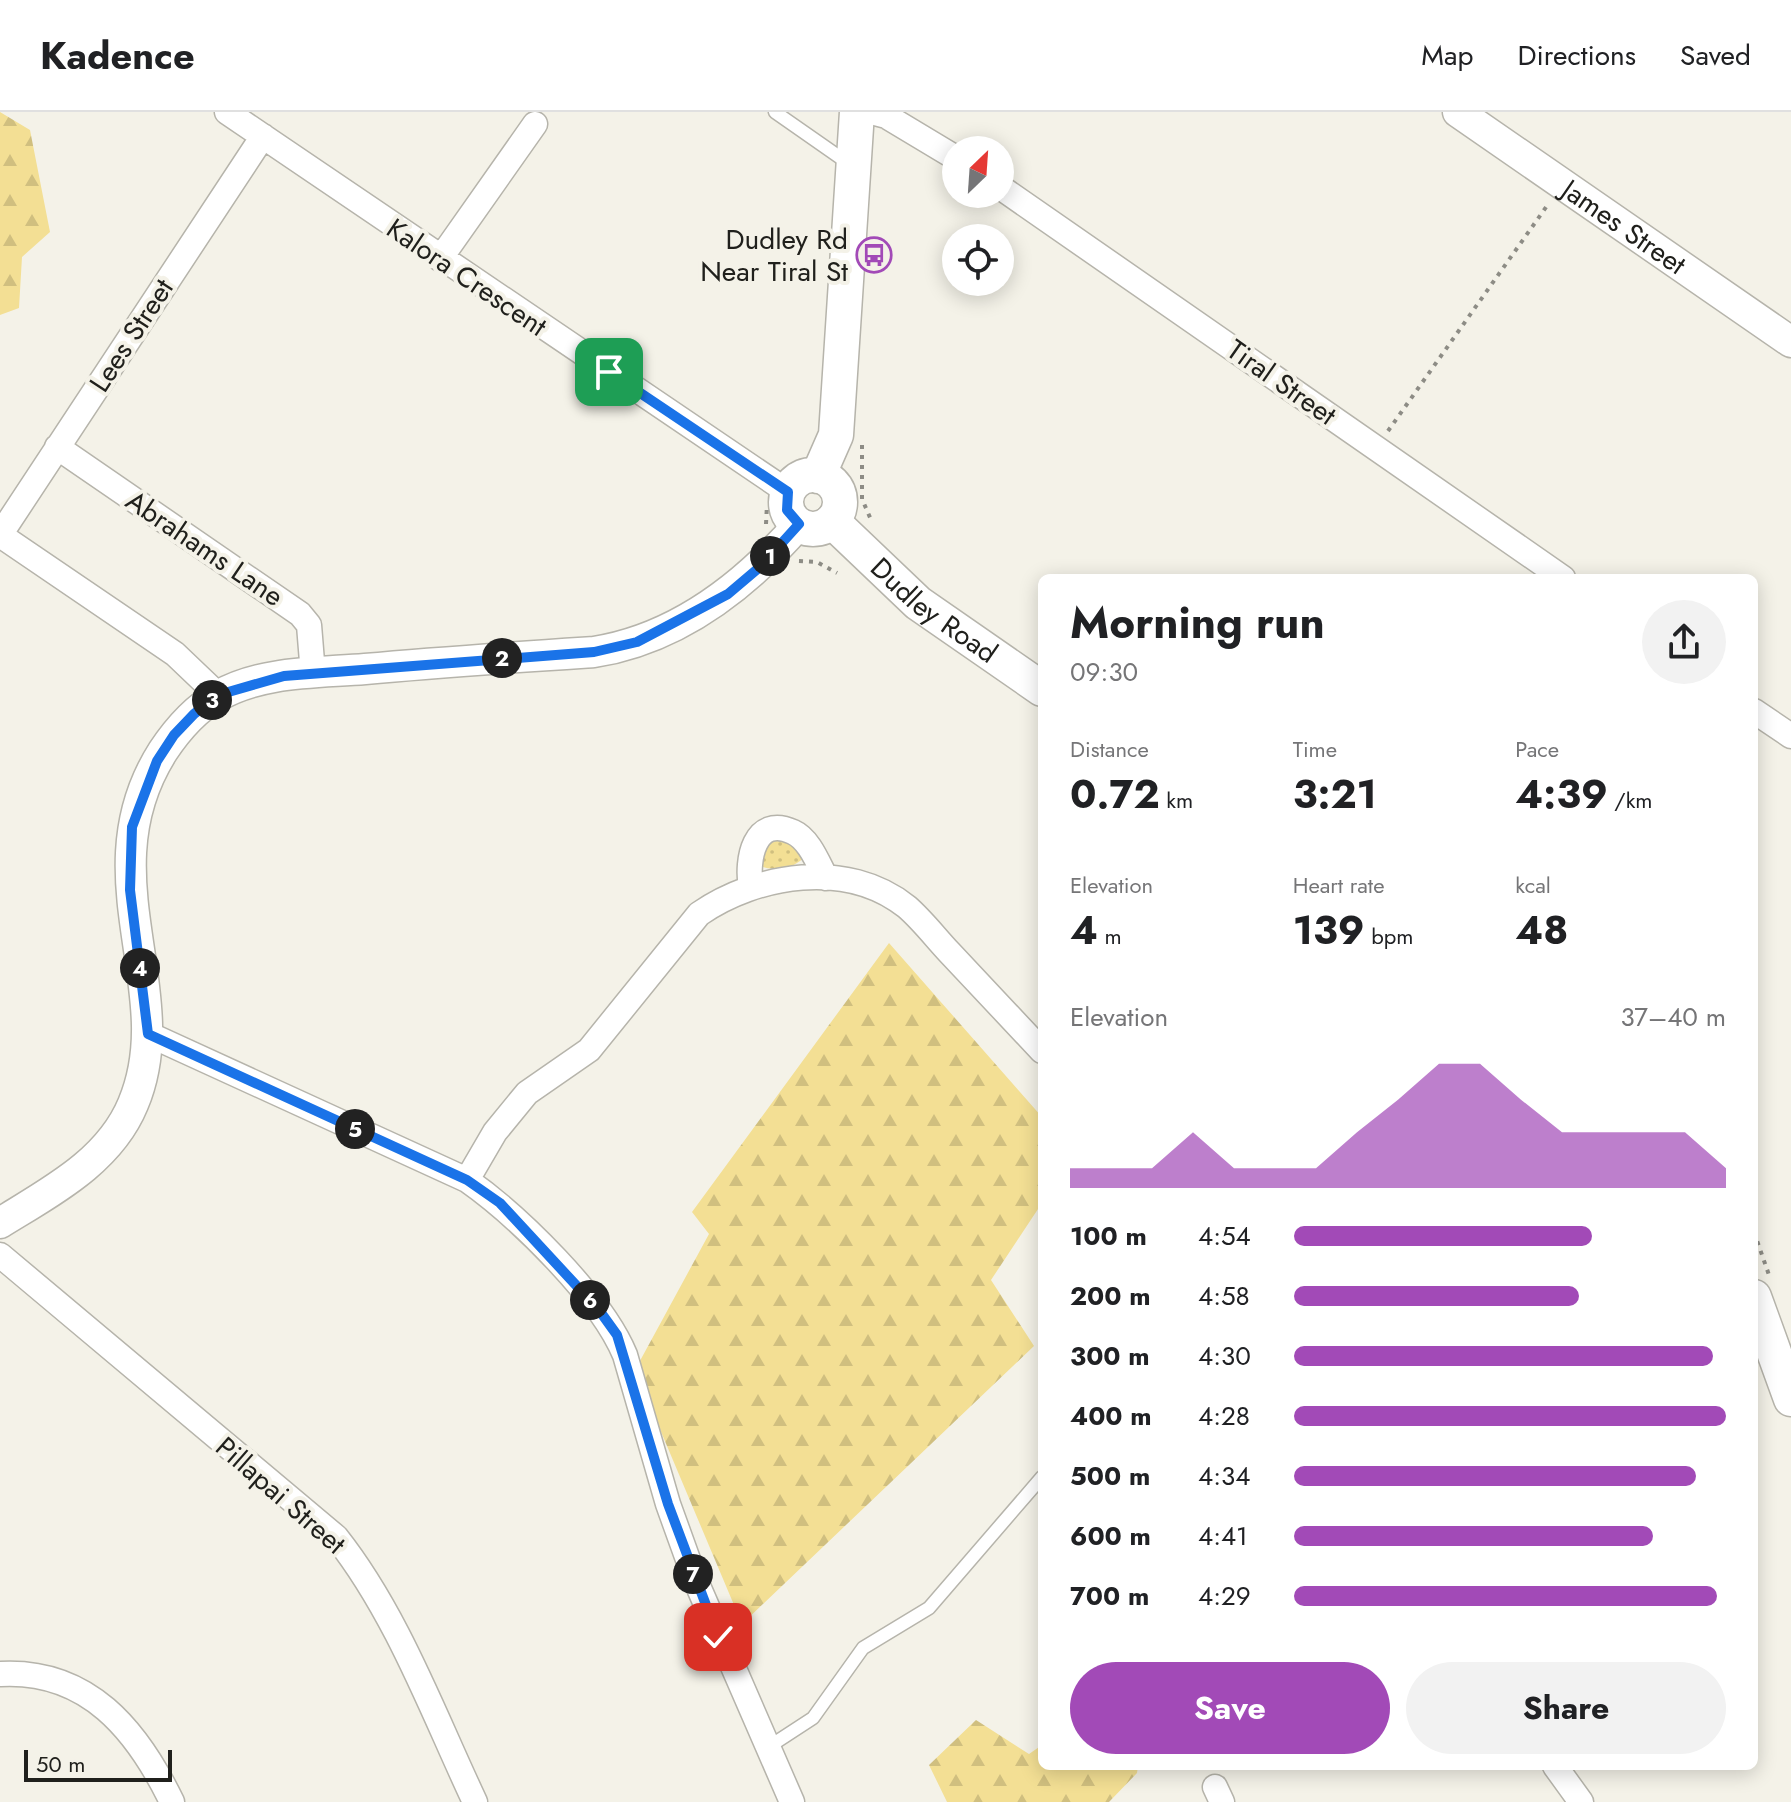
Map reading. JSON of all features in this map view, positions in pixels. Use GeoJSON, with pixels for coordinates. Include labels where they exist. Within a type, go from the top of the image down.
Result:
{"type":"FeatureCollection","features":[{"type":"Feature","properties":{"kind":"main road"},"geometry":{"type":"LineString","coordinates":[[818,476],[836,435],[857,112]]}},
{"type":"Feature","properties":{"kind":"main road"},"geometry":{"type":"LineString","coordinates":[[818,476],[835,486],[840,498],[832,521],[818,529],[799,524],[778,498],[802,478],[818,476]]}},
{"type":"Feature","properties":{"kind":"main road","name":"Dudley Road"},"geometry":{"type":"LineString","coordinates":[[832,521],[918,603],[1038,686]]}},
{"type":"Feature","properties":{"kind":"main road"},"geometry":{"type":"LineString","coordinates":[[1758,1308],[1791,1399]]}},
{"type":"Feature","properties":{"kind":"street","name":"Kalora Crescent"},"geometry":{"type":"LineString","coordinates":[[227,112],[778,498]]}},
{"type":"Feature","properties":{"kind":"street"},"geometry":{"type":"LineString","coordinates":[[871,112],[886,116],[942,150]]}},
{"type":"Feature","properties":{"kind":"street","name":"James Street"},"geometry":{"type":"LineString","coordinates":[[1464,114],[1791,342]]}},
{"type":"Feature","properties":{"kind":"street"},"geometry":{"type":"LineString","coordinates":[[440,259],[535,124]]}},
{"type":"Feature","properties":{"kind":"street","name":"Lees Street"},"geometry":{"type":"LineString","coordinates":[[0,535],[263,136]]}},
{"type":"Feature","properties":{"kind":"street","name":"Tiral Street"},"geometry":{"type":"LineString","coordinates":[[1014,197],[1557,574]]}},
{"type":"Feature","properties":{"kind":"street","name":"Abrahams Lane"},"geometry":{"type":"LineString","coordinates":[[57,447],[300,614],[309,625],[313,674]]}},
{"type":"Feature","properties":{"kind":"street"},"geometry":{"type":"LineString","coordinates":[[0,1223],[74,1176],[106,1144],[133,1106],[148,1034],[130,890],[132,827],[144,789],[174,735],[218,695],[284,676],[594,652],[637,642],[728,594],[761,566],[799,524]]}},
{"type":"Feature","properties":{"kind":"street"},"geometry":{"type":"LineString","coordinates":[[0,535],[175,654],[218,695]]}},
{"type":"Feature","properties":{"kind":"street"},"geometry":{"type":"LineString","coordinates":[[1758,714],[1791,736]]}},
{"type":"Feature","properties":{"kind":"street"},"geometry":{"type":"LineString","coordinates":[[751,887],[748,856],[757,839],[773,830],[794,832],[801,838],[826,878]]}},
{"type":"Feature","properties":{"kind":"street"},"geometry":{"type":"LineString","coordinates":[[467,1180],[495,1132],[527,1093],[589,1050],[691,922],[720,899],[751,887],[786,879],[826,878],[878,889],[907,907],[1038,1047]]}},
{"type":"Feature","properties":{"kind":"street"},"geometry":{"type":"LineString","coordinates":[[148,1034],[467,1180],[500,1203],[599,1310],[617,1335],[695,1579],[792,1802]]}},
{"type":"Feature","properties":{"kind":"street","name":"Pillapai Street"},"geometry":{"type":"LineString","coordinates":[[0,1255],[336,1537],[361,1568],[381,1605],[475,1802]]}},
{"type":"Feature","properties":{"kind":"street"},"geometry":{"type":"LineString","coordinates":[[0,1674],[20,1673],[47,1678],[77,1690],[108,1710],[150,1757],[172,1802]]}},
{"type":"Feature","properties":{"kind":"street"},"geometry":{"type":"LineString","coordinates":[[1558,1770],[1581,1802]]}},
{"type":"Feature","properties":{"kind":"lane"},"geometry":{"type":"LineString","coordinates":[[775,112],[853,166]]}},
{"type":"Feature","properties":{"kind":"lane"},"geometry":{"type":"LineString","coordinates":[[767,1748],[813,1718],[863,1648],[929,1608],[1038,1482]]}},
{"type":"Feature","properties":{"kind":"path"},"geometry":{"type":"LineString","coordinates":[[1376,448],[1561,184]]}},
{"type":"Feature","properties":{"kind":"path"},"geometry":{"type":"LineString","coordinates":[[862,441],[862,499],[877,533]]}},
{"type":"Feature","properties":{"kind":"path"},"geometry":{"type":"LineString","coordinates":[[763,529],[778,498]]}},
{"type":"Feature","properties":{"kind":"path"},"geometry":{"type":"LineString","coordinates":[[797,562],[808,560],[837,573]]}},
{"type":"Feature","properties":{"kind":"green space"},"geometry":{"type":"Polygon","coordinates":[[[0,112],[30,130],[50,232],[22,257],[19,308],[0,315],[0,112]]]}},
{"type":"Feature","properties":{"kind":"green space"},"geometry":{"type":"Polygon","coordinates":[[[775,838],[796,845],[803,858],[783,868],[760,866],[761,847],[775,838]]]}},
{"type":"Feature","properties":{"kind":"green space"},"geometry":{"type":"Polygon","coordinates":[[[889,943],[1038,1112],[1038,1209],[991,1280],[1034,1346],[742,1624],[635,1370],[709,1234],[692,1212],[889,943]]]}},
{"type":"Feature","properties":{"kind":"green space"},"geometry":{"type":"Polygon","coordinates":[[[976,1720],[1029,1754],[1038,1748],[1038,1770],[1137,1770],[1109,1802],[947,1802],[929,1765],[976,1720]]]}},
{"type":"Feature","properties":{"kind":"place","name":"Dudley Rd Near Tiral St"},"geometry":{"type":"Point","coordinates":[874,255]}},
{"type":"Feature","properties":{"kind":"route"},"geometry":{"type":"LineString","coordinates":[[609,372],[788,492],[787,510],[799,524],[780,546],[728,594],[691,616],[637,642],[616,648],[284,676],[218,695],[174,735],[144,789],[132,827],[130,890],[148,1034],[467,1180],[500,1203],[609,1322],[625,1355],[668,1504],[718,1637]]}}]}
